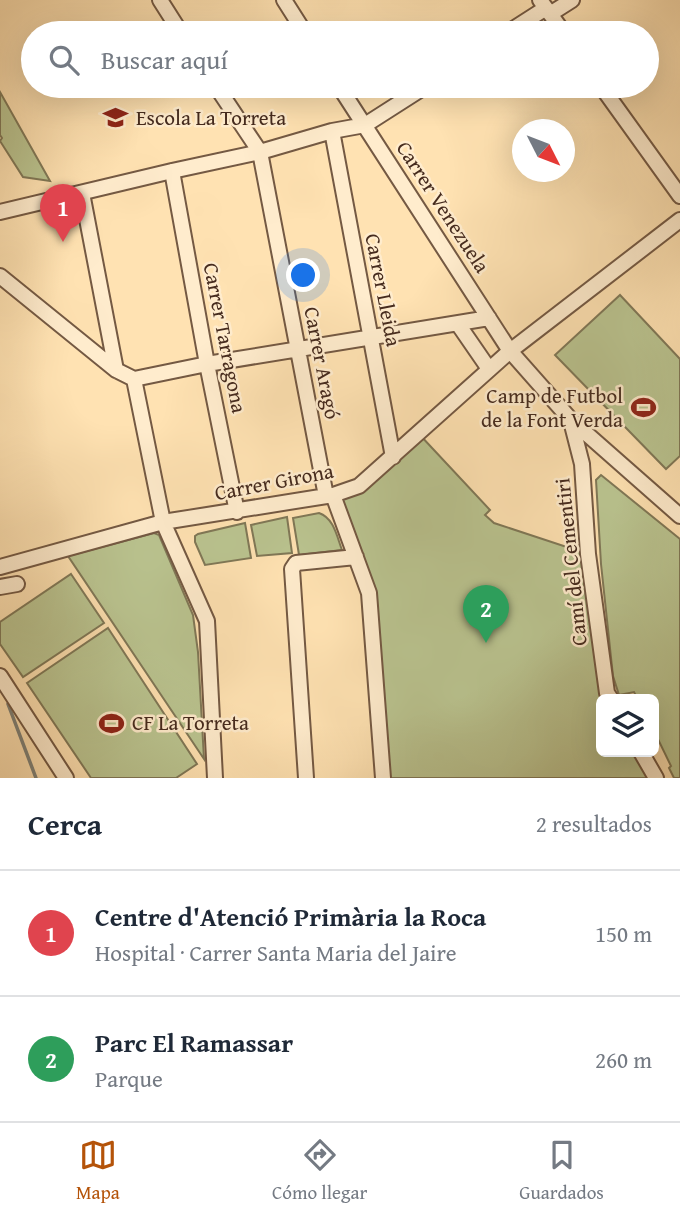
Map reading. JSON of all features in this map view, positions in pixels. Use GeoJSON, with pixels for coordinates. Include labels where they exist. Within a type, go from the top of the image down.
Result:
{"type":"FeatureCollection","features":[{"type":"Feature","properties":{"kind":"street"},"geometry":{"type":"LineString","coordinates":[[160,0],[173,21]]}},
{"type":"Feature","properties":{"kind":"street"},"geometry":{"type":"LineString","coordinates":[[284,0],[297,21]]}},
{"type":"Feature","properties":{"kind":"street"},"geometry":{"type":"LineString","coordinates":[[525,21],[545,7],[572,0]]}},
{"type":"Feature","properties":{"kind":"street","name":"Carrer Aragó"},"geometry":{"type":"LineString","coordinates":[[224,98],[260,152],[298,349],[330,495],[369,593],[383,778]]}},
{"type":"Feature","properties":{"kind":"street","name":"Carrer Venezuela"},"geometry":{"type":"LineString","coordinates":[[347,98],[510,351],[571,420],[674,503],[680,516]]}},
{"type":"Feature","properties":{"kind":"street"},"geometry":{"type":"LineString","coordinates":[[0,212],[365,125],[407,98]]}},
{"type":"Feature","properties":{"kind":"street"},"geometry":{"type":"LineString","coordinates":[[610,98],[680,196]]}},
{"type":"Feature","properties":{"kind":"street","name":"Carrer Lleida"},"geometry":{"type":"LineString","coordinates":[[332,131],[393,457]]}},
{"type":"Feature","properties":{"kind":"street","name":"Carrer Tarragona"},"geometry":{"type":"LineString","coordinates":[[172,171],[237,512]]}},
{"type":"Feature","properties":{"kind":"street"},"geometry":{"type":"LineString","coordinates":[[82,193],[116,370]]}},
{"type":"Feature","properties":{"kind":"street","name":"Carrer Girona"},"geometry":{"type":"LineString","coordinates":[[0,567],[163,522],[330,495],[359,486],[510,351],[680,220]]}},
{"type":"Feature","properties":{"kind":"street"},"geometry":{"type":"LineString","coordinates":[[0,276],[116,370],[134,379],[207,364],[489,318]]}},
{"type":"Feature","properties":{"kind":"street"},"geometry":{"type":"LineString","coordinates":[[89,349],[106,324]]}},
{"type":"Feature","properties":{"kind":"street"},"geometry":{"type":"LineString","coordinates":[[458,324],[489,369]]}},
{"type":"Feature","properties":{"kind":"street"},"geometry":{"type":"LineString","coordinates":[[134,379],[163,522],[207,621],[215,778]]}},
{"type":"Feature","properties":{"kind":"street","name":"Camí del Cementiri"},"geometry":{"type":"LineString","coordinates":[[571,420],[582,464],[588,554],[608,694]]}},
{"type":"Feature","properties":{"kind":"street"},"geometry":{"type":"LineString","coordinates":[[306,778],[292,569],[296,563],[356,557]]}},
{"type":"Feature","properties":{"kind":"street"},"geometry":{"type":"LineString","coordinates":[[0,587],[18,584]]}},
{"type":"Feature","properties":{"kind":"street"},"geometry":{"type":"LineString","coordinates":[[0,676],[66,778]]}},
{"type":"Feature","properties":{"kind":"street"},"geometry":{"type":"LineString","coordinates":[[644,757],[656,778]]}},
{"type":"Feature","properties":{"kind":"green space"},"geometry":{"type":"Polygon","coordinates":[[[0,92],[50,181],[23,177],[0,141],[0,92]]]}},
{"type":"Feature","properties":{"kind":"green space","name":"Camp de Futbol de la Font Verda"},"geometry":{"type":"Polygon","coordinates":[[[620,295],[680,359],[680,456],[666,469],[555,355],[620,295]]]}},
{"type":"Feature","properties":{"kind":"green space"},"geometry":{"type":"Polygon","coordinates":[[[419,434],[490,510],[485,515],[494,523],[588,554],[610,694],[596,694],[596,757],[644,757],[656,778],[383,778],[369,593],[333,495],[359,486],[419,434]]]}},
{"type":"Feature","properties":{"kind":"green space"},"geometry":{"type":"Polygon","coordinates":[[[601,475],[680,539],[680,778],[674,778],[659,741],[659,694],[619,694],[613,676],[601,564],[596,480],[601,475]]]}},
{"type":"Feature","properties":{"kind":"green space"},"geometry":{"type":"Polygon","coordinates":[[[319,513],[332,523],[342,550],[299,555],[293,518],[319,513]]]}},
{"type":"Feature","properties":{"kind":"green space"},"geometry":{"type":"Polygon","coordinates":[[[287,517],[292,553],[257,556],[251,525],[287,517]]]}},
{"type":"Feature","properties":{"kind":"green space"},"geometry":{"type":"Polygon","coordinates":[[[245,523],[251,558],[205,565],[195,536],[245,523]]]}},
{"type":"Feature","properties":{"kind":"green space"},"geometry":{"type":"Polygon","coordinates":[[[154,533],[159,535],[193,615],[198,652],[204,759],[68,556],[154,533]]]}},
{"type":"Feature","properties":{"kind":"green space"},"geometry":{"type":"Polygon","coordinates":[[[71,574],[104,623],[23,677],[0,644],[0,622],[71,574]]]}},
{"type":"Feature","properties":{"kind":"green space","name":"CF La Torreta"},"geometry":{"type":"Polygon","coordinates":[[[108,628],[197,764],[176,778],[91,778],[27,683],[108,628]]]}},
{"type":"Feature","properties":{"kind":"waterway"},"geometry":{"type":"LineString","coordinates":[[8,704],[36,778]]}},
{"type":"Feature","properties":{"kind":"place","name":"Escola La Torreta"},"geometry":{"type":"Point","coordinates":[116,118]}},
{"type":"Feature","properties":{"kind":"place","name":"Centre d'Atenció Primària la Roca"},"geometry":{"type":"Point","coordinates":[63,242]}},
{"type":"Feature","properties":{"kind":"place","name":"Camp de Futbol de la Font Verda"},"geometry":{"type":"Point","coordinates":[643,408]}},
{"type":"Feature","properties":{"kind":"place","name":"Parc El Ramassar"},"geometry":{"type":"Point","coordinates":[486,643]}},
{"type":"Feature","properties":{"kind":"place","name":"CF La Torreta"},"geometry":{"type":"Point","coordinates":[112,723]}}]}
